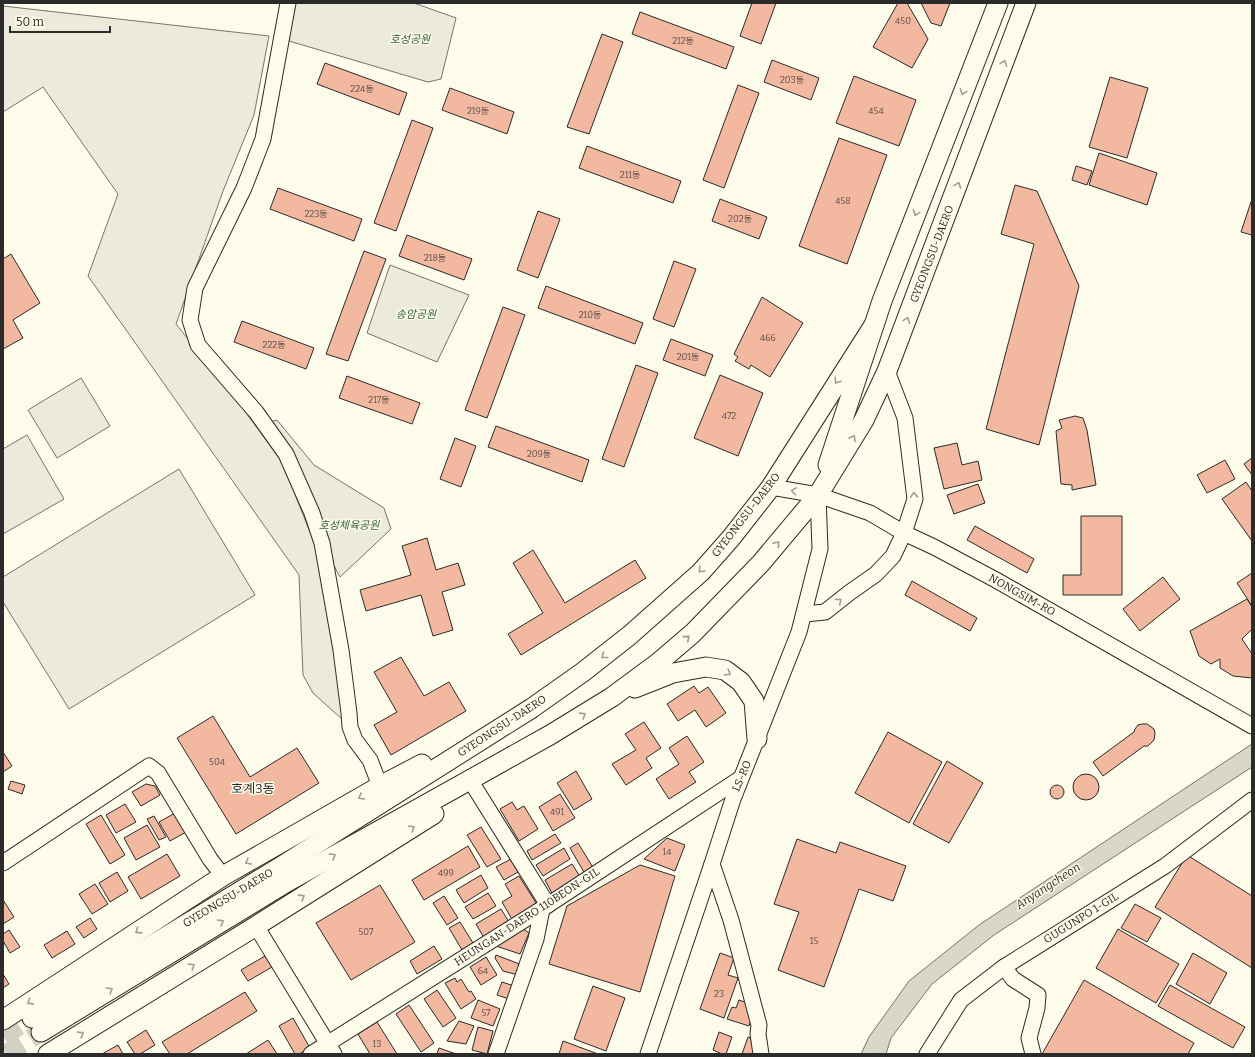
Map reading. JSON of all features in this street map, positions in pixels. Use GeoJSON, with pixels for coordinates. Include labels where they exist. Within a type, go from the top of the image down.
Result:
{"type":"FeatureCollection","features":[{"type":"Feature","properties":{"kind":"main road","name":"GYEONGSU-DAERO"},"geometry":{"type":"LineString","coordinates":[[818,495],[874,325],[998,3]]}},
{"type":"Feature","properties":{"kind":"main road","name":"GYEONGSU-DAERO"},"geometry":{"type":"LineString","coordinates":[[874,325],[771,487],[731,538],[696,576],[630,636],[532,708],[280,866],[36,1025],[287,882],[550,736],[612,696],[658,663],[693,633],[761,563],[818,495],[864,420],[887,371],[1026,3]]}},
{"type":"Feature","properties":{"kind":"main road"},"geometry":{"type":"LineString","coordinates":[[612,696],[673,674],[706,667],[726,670],[741,682],[754,701],[757,739]]}},
{"type":"Feature","properties":{"kind":"main road"},"geometry":{"type":"LineString","coordinates":[[3,1020],[223,876],[380,786],[532,708]]}},
{"type":"Feature","properties":{"kind":"main road"},"geometry":{"type":"LineString","coordinates":[[48,1054],[256,926],[475,788],[550,736]]}},
{"type":"Feature","properties":{"kind":"street"},"geometry":{"type":"LineString","coordinates":[[288,3],[263,139],[244,188],[195,288],[190,320],[198,345],[256,412],[286,454],[312,513],[322,543],[341,650],[350,727],[355,740],[370,760],[380,786]]}},
{"type":"Feature","properties":{"kind":"street"},"geometry":{"type":"LineString","coordinates":[[804,614],[825,612],[876,574],[893,556],[904,533],[915,499],[905,418],[887,371]]}},
{"type":"Feature","properties":{"kind":"street","name":"NONGSIM-RO"},"geometry":{"type":"LineString","coordinates":[[771,487],[818,495],[870,513],[904,533],[989,576],[1252,726]]}},
{"type":"Feature","properties":{"kind":"street","name":"LS-RO"},"geometry":{"type":"LineString","coordinates":[[648,1054],[733,798],[799,632],[820,549],[818,495]]}},
{"type":"Feature","properties":{"kind":"street"},"geometry":{"type":"LineString","coordinates":[[3,863],[149,766],[158,773],[210,859],[223,876]]}},
{"type":"Feature","properties":{"kind":"street","name":"HEUNGAN-DAERO 110BEON-GIL"},"geometry":{"type":"LineString","coordinates":[[311,1054],[331,1049],[742,778]]}},
{"type":"Feature","properties":{"kind":"street"},"geometry":{"type":"LineString","coordinates":[[475,788],[545,907],[536,939],[496,1054]]}},
{"type":"Feature","properties":{"kind":"street","name":"GUGUNPO 1-GIL"},"geometry":{"type":"LineString","coordinates":[[930,1052],[961,1000],[1004,967],[1165,866],[1252,800]]}},
{"type":"Feature","properties":{"kind":"street"},"geometry":{"type":"LineString","coordinates":[[712,864],[731,920],[759,1025],[758,1034],[761,1054]]}},
{"type":"Feature","properties":{"kind":"street"},"geometry":{"type":"LineString","coordinates":[[256,926],[331,1049]]}},
{"type":"Feature","properties":{"kind":"street"},"geometry":{"type":"LineString","coordinates":[[1004,967],[1013,979],[1038,995],[1037,1008],[1029,1038],[1033,1054]]}},
{"type":"Feature","properties":{"kind":"green space","name":"호성공원"},"geometry":{"type":"Polygon","coordinates":[[[292,3],[414,3],[456,18],[441,79],[428,82],[289,41],[292,3]]]}},
{"type":"Feature","properties":{"kind":"green space"},"geometry":{"type":"Polygon","coordinates":[[[3,6],[269,36],[254,115],[223,191],[176,324],[241,406],[282,462],[316,547],[338,663],[343,720],[313,693],[303,675],[299,575],[88,276],[118,194],[43,87],[3,112],[3,6]]]}},
{"type":"Feature","properties":{"kind":"green space","name":"송암공원"},"geometry":{"type":"Polygon","coordinates":[[[390,265],[469,295],[437,362],[367,333],[390,265]]]}},
{"type":"Feature","properties":{"kind":"green space"},"geometry":{"type":"Polygon","coordinates":[[[81,378],[110,426],[57,458],[28,410],[81,378]]]}},
{"type":"Feature","properties":{"kind":"green space","name":"호성체육공원"},"geometry":{"type":"Polygon","coordinates":[[[277,420],[314,465],[384,508],[391,529],[340,577],[264,424],[277,420]]]}},
{"type":"Feature","properties":{"kind":"green space"},"geometry":{"type":"Polygon","coordinates":[[[27,435],[64,499],[3,534],[3,449],[27,435]]]}},
{"type":"Feature","properties":{"kind":"green space"},"geometry":{"type":"Polygon","coordinates":[[[179,469],[255,595],[69,709],[3,602],[3,577],[179,469]]]}},
{"type":"Feature","properties":{"kind":"water","name":"Anyangcheon"},"geometry":{"type":"Polygon","coordinates":[[[1252,744],[1252,767],[994,935],[932,984],[891,1038],[886,1054],[861,1054],[869,1037],[909,981],[979,925],[1252,744]]]}},
{"type":"Feature","properties":{"kind":"building"},"geometry":{"type":"Polygon","coordinates":[[[752,3],[776,3],[761,44],[740,36],[752,3]]]}},
{"type":"Feature","properties":{"kind":"building"},"geometry":{"type":"Polygon","coordinates":[[[898,3],[907,3],[928,39],[912,68],[873,47],[898,3]]]}},
{"type":"Feature","properties":{"kind":"building"},"geometry":{"type":"Polygon","coordinates":[[[921,3],[950,3],[941,26],[931,23],[921,3]]]}},
{"type":"Feature","properties":{"kind":"building"},"geometry":{"type":"Polygon","coordinates":[[[640,12],[734,47],[726,69],[632,34],[640,12]]]}},
{"type":"Feature","properties":{"kind":"building"},"geometry":{"type":"Polygon","coordinates":[[[602,34],[623,42],[589,134],[567,127],[602,34]]]}},
{"type":"Feature","properties":{"kind":"building"},"geometry":{"type":"Polygon","coordinates":[[[772,60],[819,78],[811,100],[764,82],[772,60]]]}},
{"type":"Feature","properties":{"kind":"building"},"geometry":{"type":"Polygon","coordinates":[[[325,63],[407,93],[399,115],[317,84],[325,63]]]}},
{"type":"Feature","properties":{"kind":"building"},"geometry":{"type":"Polygon","coordinates":[[[854,76],[916,100],[899,146],[836,123],[854,76]]]}},
{"type":"Feature","properties":{"kind":"building"},"geometry":{"type":"Polygon","coordinates":[[[1110,77],[1148,88],[1127,158],[1089,147],[1110,77]]]}},
{"type":"Feature","properties":{"kind":"building"},"geometry":{"type":"Polygon","coordinates":[[[738,85],[759,93],[724,188],[703,180],[738,85]]]}},
{"type":"Feature","properties":{"kind":"building"},"geometry":{"type":"Polygon","coordinates":[[[450,88],[514,112],[507,134],[442,110],[450,88]]]}},
{"type":"Feature","properties":{"kind":"building"},"geometry":{"type":"Polygon","coordinates":[[[412,120],[433,128],[396,231],[374,223],[412,120]]]}},
{"type":"Feature","properties":{"kind":"building"},"geometry":{"type":"Polygon","coordinates":[[[839,138],[887,155],[847,264],[799,246],[839,138]]]}},
{"type":"Feature","properties":{"kind":"building"},"geometry":{"type":"Polygon","coordinates":[[[587,146],[681,181],[673,203],[579,168],[587,146]]]}},
{"type":"Feature","properties":{"kind":"building"},"geometry":{"type":"Polygon","coordinates":[[[1099,153],[1157,173],[1147,205],[1089,185],[1099,153]]]}},
{"type":"Feature","properties":{"kind":"building"},"geometry":{"type":"Polygon","coordinates":[[[1076,166],[1092,171],[1087,185],[1072,180],[1076,166]]]}},
{"type":"Feature","properties":{"kind":"building"},"geometry":{"type":"Polygon","coordinates":[[[1015,185],[1037,191],[1079,286],[1039,445],[986,429],[1034,244],[1001,234],[1015,185]]]}},
{"type":"Feature","properties":{"kind":"building"},"geometry":{"type":"Polygon","coordinates":[[[278,188],[362,219],[354,241],[270,209],[278,188]]]}},
{"type":"Feature","properties":{"kind":"building"},"geometry":{"type":"Polygon","coordinates":[[[720,199],[767,217],[759,239],[712,221],[720,199]]]}},
{"type":"Feature","properties":{"kind":"building"},"geometry":{"type":"Polygon","coordinates":[[[1252,199],[1252,235],[1241,232],[1252,199]]]}},
{"type":"Feature","properties":{"kind":"building"},"geometry":{"type":"Polygon","coordinates":[[[538,211],[560,219],[538,278],[517,270],[538,211]]]}},
{"type":"Feature","properties":{"kind":"building"},"geometry":{"type":"Polygon","coordinates":[[[407,235],[472,259],[464,280],[399,256],[407,235]]]}},
{"type":"Feature","properties":{"kind":"building"},"geometry":{"type":"Polygon","coordinates":[[[364,251],[386,259],[348,361],[326,354],[364,251]]]}},
{"type":"Feature","properties":{"kind":"building"},"geometry":{"type":"Polygon","coordinates":[[[11,254],[40,303],[13,320],[23,338],[3,349],[3,259],[11,254]]]}},
{"type":"Feature","properties":{"kind":"building"},"geometry":{"type":"Polygon","coordinates":[[[674,261],[696,269],[674,327],[653,319],[674,261]]]}},
{"type":"Feature","properties":{"kind":"building"},"geometry":{"type":"Polygon","coordinates":[[[546,286],[643,323],[635,344],[538,308],[546,286]]]}},
{"type":"Feature","properties":{"kind":"building"},"geometry":{"type":"Polygon","coordinates":[[[762,297],[803,323],[770,377],[751,365],[749,369],[735,361],[738,357],[734,354],[762,297]]]}},
{"type":"Feature","properties":{"kind":"building"},"geometry":{"type":"Polygon","coordinates":[[[503,307],[525,315],[487,418],[465,410],[503,307]]]}},
{"type":"Feature","properties":{"kind":"building"},"geometry":{"type":"Polygon","coordinates":[[[242,321],[314,348],[306,369],[234,342],[242,321]]]}},
{"type":"Feature","properties":{"kind":"building"},"geometry":{"type":"Polygon","coordinates":[[[671,339],[713,355],[705,376],[663,360],[671,339]]]}},
{"type":"Feature","properties":{"kind":"building"},"geometry":{"type":"Polygon","coordinates":[[[636,365],[658,373],[624,467],[602,459],[636,365]]]}},
{"type":"Feature","properties":{"kind":"building"},"geometry":{"type":"Polygon","coordinates":[[[720,375],[763,393],[738,456],[694,438],[720,375]]]}},
{"type":"Feature","properties":{"kind":"building"},"geometry":{"type":"Polygon","coordinates":[[[347,376],[420,403],[412,424],[339,398],[347,376]]]}},
{"type":"Feature","properties":{"kind":"building"},"geometry":{"type":"Polygon","coordinates":[[[1075,416],[1083,418],[1087,430],[1096,485],[1072,490],[1072,485],[1061,484],[1056,431],[1062,428],[1059,420],[1075,416]]]}},
{"type":"Feature","properties":{"kind":"building"},"geometry":{"type":"Polygon","coordinates":[[[496,426],[589,460],[582,482],[488,447],[496,426]]]}},
{"type":"Feature","properties":{"kind":"building"},"geometry":{"type":"Polygon","coordinates":[[[455,438],[476,446],[461,487],[440,479],[455,438]]]}},
{"type":"Feature","properties":{"kind":"building"},"geometry":{"type":"Polygon","coordinates":[[[957,443],[962,465],[978,461],[982,480],[944,489],[934,448],[957,443]]]}},
{"type":"Feature","properties":{"kind":"building"},"geometry":{"type":"Polygon","coordinates":[[[1252,458],[1252,475],[1244,464],[1252,458]]]}},
{"type":"Feature","properties":{"kind":"building"},"geometry":{"type":"Polygon","coordinates":[[[1225,460],[1235,479],[1207,493],[1197,475],[1225,460]]]}},
{"type":"Feature","properties":{"kind":"building"},"geometry":{"type":"Polygon","coordinates":[[[1246,482],[1252,491],[1252,541],[1222,499],[1246,482]]]}},
{"type":"Feature","properties":{"kind":"building"},"geometry":{"type":"Polygon","coordinates":[[[978,484],[985,503],[954,514],[947,495],[978,484]]]}},
{"type":"Feature","properties":{"kind":"building"},"geometry":{"type":"Polygon","coordinates":[[[1081,516],[1122,516],[1122,595],[1063,595],[1063,575],[1081,575],[1081,516]]]}},
{"type":"Feature","properties":{"kind":"building"},"geometry":{"type":"Polygon","coordinates":[[[975,526],[1034,559],[1027,573],[967,540],[975,526]]]}},
{"type":"Feature","properties":{"kind":"building"},"geometry":{"type":"Polygon","coordinates":[[[427,538],[436,570],[458,563],[465,585],[442,592],[453,630],[433,636],[421,595],[366,611],[360,590],[411,575],[402,546],[427,538]]]}},
{"type":"Feature","properties":{"kind":"building"},"geometry":{"type":"Polygon","coordinates":[[[533,550],[565,603],[635,560],[646,578],[521,655],[508,634],[543,613],[513,563],[533,550]]]}},
{"type":"Feature","properties":{"kind":"building"},"geometry":{"type":"Polygon","coordinates":[[[1252,573],[1252,606],[1237,583],[1252,573]]]}},
{"type":"Feature","properties":{"kind":"building"},"geometry":{"type":"Polygon","coordinates":[[[1163,577],[1180,599],[1140,631],[1123,609],[1163,577]]]}},
{"type":"Feature","properties":{"kind":"building"},"geometry":{"type":"Polygon","coordinates":[[[912,581],[977,618],[970,631],[905,595],[912,581]]]}},
{"type":"Feature","properties":{"kind":"building"},"geometry":{"type":"Polygon","coordinates":[[[1247,599],[1252,607],[1252,629],[1242,639],[1252,654],[1252,678],[1233,676],[1220,668],[1220,659],[1211,664],[1199,656],[1190,631],[1247,599]]]}},
{"type":"Feature","properties":{"kind":"building"},"geometry":{"type":"Polygon","coordinates":[[[401,657],[424,696],[449,682],[466,711],[391,755],[374,725],[397,712],[374,672],[401,657]]]}},
{"type":"Feature","properties":{"kind":"building"},"geometry":{"type":"Polygon","coordinates":[[[694,686],[699,693],[708,687],[726,713],[706,727],[695,710],[678,721],[667,704],[694,686]]]}},
{"type":"Feature","properties":{"kind":"building"},"geometry":{"type":"Polygon","coordinates":[[[213,716],[250,777],[297,748],[319,783],[236,834],[177,738],[213,716]]]}},
{"type":"Feature","properties":{"kind":"building"},"geometry":{"type":"Polygon","coordinates":[[[644,722],[661,748],[646,758],[652,768],[626,785],[612,764],[636,750],[625,734],[644,722]]]}},
{"type":"Feature","properties":{"kind":"building"},"geometry":{"type":"Polygon","coordinates":[[[1147,724],[1154,729],[1154,740],[1148,746],[1144,746],[1103,776],[1093,762],[1134,732],[1138,725],[1147,724]]]}},
{"type":"Feature","properties":{"kind":"building"},"geometry":{"type":"Polygon","coordinates":[[[888,732],[942,762],[909,823],[855,793],[888,732]]]}},
{"type":"Feature","properties":{"kind":"building"},"geometry":{"type":"Polygon","coordinates":[[[687,736],[704,762],[689,772],[696,782],[669,799],[656,779],[679,764],[669,748],[687,736]]]}},
{"type":"Feature","properties":{"kind":"building"},"geometry":{"type":"Polygon","coordinates":[[[3,752],[12,766],[3,772],[3,752]]]}},
{"type":"Feature","properties":{"kind":"building"},"geometry":{"type":"Polygon","coordinates":[[[947,761],[983,783],[949,843],[913,824],[947,761]]]}},
{"type":"Feature","properties":{"kind":"building"},"geometry":{"type":"Polygon","coordinates":[[[576,771],[592,799],[574,810],[557,783],[576,771]]]}},
{"type":"Feature","properties":{"kind":"building"},"geometry":{"type":"Polygon","coordinates":[[[1086,774],[1095,778],[1099,787],[1095,796],[1086,800],[1077,796],[1073,787],[1077,778],[1086,774]]]}},
{"type":"Feature","properties":{"kind":"building"},"geometry":{"type":"Polygon","coordinates":[[[11,781],[25,785],[22,794],[8,789],[11,781]]]}},
{"type":"Feature","properties":{"kind":"building"},"geometry":{"type":"Polygon","coordinates":[[[146,784],[155,786],[160,795],[141,806],[132,792],[146,784]]]}},
{"type":"Feature","properties":{"kind":"building"},"geometry":{"type":"Polygon","coordinates":[[[1054,785],[1060,785],[1064,789],[1064,795],[1060,799],[1054,799],[1050,795],[1050,789],[1054,785]]]}},
{"type":"Feature","properties":{"kind":"building"},"geometry":{"type":"Polygon","coordinates":[[[560,794],[575,818],[553,831],[539,807],[560,794]]]}},
{"type":"Feature","properties":{"kind":"building"},"geometry":{"type":"Polygon","coordinates":[[[512,802],[517,810],[524,806],[538,829],[519,841],[500,809],[512,802]]]}},
{"type":"Feature","properties":{"kind":"building"},"geometry":{"type":"Polygon","coordinates":[[[125,804],[136,822],[116,833],[106,815],[125,804]]]}},
{"type":"Feature","properties":{"kind":"building"},"geometry":{"type":"Polygon","coordinates":[[[177,812],[188,831],[170,841],[159,822],[177,812]]]}},
{"type":"Feature","properties":{"kind":"building"},"geometry":{"type":"Polygon","coordinates":[[[101,815],[125,855],[110,864],[86,824],[101,815]]]}},
{"type":"Feature","properties":{"kind":"building"},"geometry":{"type":"Polygon","coordinates":[[[154,816],[166,837],[159,840],[147,819],[154,816]]]}},
{"type":"Feature","properties":{"kind":"building"},"geometry":{"type":"Polygon","coordinates":[[[147,825],[160,847],[136,860],[124,838],[147,825]]]}},
{"type":"Feature","properties":{"kind":"building"},"geometry":{"type":"Polygon","coordinates":[[[481,827],[501,859],[487,867],[467,835],[481,827]]]}},
{"type":"Feature","properties":{"kind":"building"},"geometry":{"type":"Polygon","coordinates":[[[555,834],[561,843],[532,860],[527,851],[555,834]]]}},
{"type":"Feature","properties":{"kind":"building"},"geometry":{"type":"Polygon","coordinates":[[[667,838],[685,845],[675,871],[644,859],[667,838]]]}},
{"type":"Feature","properties":{"kind":"building"},"geometry":{"type":"Polygon","coordinates":[[[797,839],[836,853],[840,842],[906,866],[893,901],[859,889],[824,987],[778,970],[799,912],[774,904],[797,839]]]}},
{"type":"Feature","properties":{"kind":"building"},"geometry":{"type":"Polygon","coordinates":[[[578,843],[594,869],[585,874],[570,848],[578,843]]]}},
{"type":"Feature","properties":{"kind":"building"},"geometry":{"type":"Polygon","coordinates":[[[468,846],[480,867],[424,900],[412,880],[468,846]]]}},
{"type":"Feature","properties":{"kind":"building"},"geometry":{"type":"Polygon","coordinates":[[[564,848],[570,859],[543,876],[536,865],[564,848]]]}},
{"type":"Feature","properties":{"kind":"building"},"geometry":{"type":"Polygon","coordinates":[[[167,854],[180,876],[141,899],[128,877],[167,854]]]}},
{"type":"Feature","properties":{"kind":"building"},"geometry":{"type":"Polygon","coordinates":[[[1187,855],[1252,896],[1252,968],[1155,907],[1187,855]]]}},
{"type":"Feature","properties":{"kind":"building"},"geometry":{"type":"Polygon","coordinates":[[[511,859],[518,872],[504,880],[496,867],[511,859]]]}},
{"type":"Feature","properties":{"kind":"building"},"geometry":{"type":"Polygon","coordinates":[[[572,864],[581,878],[553,895],[545,880],[572,864]]]}},
{"type":"Feature","properties":{"kind":"building"},"geometry":{"type":"Polygon","coordinates":[[[640,865],[675,876],[640,992],[549,964],[567,906],[640,865]]]}},
{"type":"Feature","properties":{"kind":"building"},"geometry":{"type":"Polygon","coordinates":[[[117,872],[128,891],[110,902],[99,883],[117,872]]]}},
{"type":"Feature","properties":{"kind":"building"},"geometry":{"type":"Polygon","coordinates":[[[481,875],[488,888],[464,903],[456,890],[481,875]]]}},
{"type":"Feature","properties":{"kind":"building"},"geometry":{"type":"Polygon","coordinates":[[[519,876],[538,906],[513,921],[502,902],[512,896],[505,884],[519,876]]]}},
{"type":"Feature","properties":{"kind":"building"},"geometry":{"type":"Polygon","coordinates":[[[95,884],[108,904],[92,914],[79,894],[95,884]]]}},
{"type":"Feature","properties":{"kind":"building"},"geometry":{"type":"Polygon","coordinates":[[[380,885],[415,942],[351,980],[316,923],[380,885]]]}},
{"type":"Feature","properties":{"kind":"building"},"geometry":{"type":"Polygon","coordinates":[[[488,893],[496,906],[473,919],[465,907],[488,893]]]}},
{"type":"Feature","properties":{"kind":"building"},"geometry":{"type":"Polygon","coordinates":[[[444,896],[458,918],[447,925],[433,903],[444,896]]]}},
{"type":"Feature","properties":{"kind":"building"},"geometry":{"type":"Polygon","coordinates":[[[3,900],[14,917],[3,924],[3,900]]]}},
{"type":"Feature","properties":{"kind":"building"},"geometry":{"type":"Polygon","coordinates":[[[1135,904],[1161,918],[1147,942],[1121,928],[1135,904]]]}},
{"type":"Feature","properties":{"kind":"building"},"geometry":{"type":"Polygon","coordinates":[[[501,909],[509,922],[484,938],[476,924],[501,909]]]}},
{"type":"Feature","properties":{"kind":"building"},"geometry":{"type":"Polygon","coordinates":[[[90,918],[97,929],[84,938],[76,927],[90,918]]]}},
{"type":"Feature","properties":{"kind":"building"},"geometry":{"type":"Polygon","coordinates":[[[460,922],[473,943],[462,950],[449,928],[460,922]]]}},
{"type":"Feature","properties":{"kind":"building"},"geometry":{"type":"Polygon","coordinates":[[[522,928],[529,933],[520,954],[496,946],[522,928]]]}},
{"type":"Feature","properties":{"kind":"building"},"geometry":{"type":"Polygon","coordinates":[[[1118,929],[1179,964],[1156,1003],[1096,968],[1118,929]]]}},
{"type":"Feature","properties":{"kind":"building"},"geometry":{"type":"Polygon","coordinates":[[[9,930],[20,947],[10,953],[3,941],[3,934],[9,930]]]}},
{"type":"Feature","properties":{"kind":"building"},"geometry":{"type":"Polygon","coordinates":[[[67,931],[75,944],[52,958],[44,945],[67,931]]]}},
{"type":"Feature","properties":{"kind":"building"},"geometry":{"type":"Polygon","coordinates":[[[434,946],[442,959],[417,974],[410,961],[434,946]]]}},
{"type":"Feature","properties":{"kind":"building"},"geometry":{"type":"Polygon","coordinates":[[[720,953],[734,958],[728,975],[738,978],[724,1018],[700,1009],[720,953]]]}},
{"type":"Feature","properties":{"kind":"building"},"geometry":{"type":"Polygon","coordinates":[[[1193,953],[1227,973],[1210,1004],[1176,984],[1193,953]]]}},
{"type":"Feature","properties":{"kind":"building"},"geometry":{"type":"Polygon","coordinates":[[[496,955],[522,965],[518,975],[503,971],[495,958],[496,955]]]}},
{"type":"Feature","properties":{"kind":"building"},"geometry":{"type":"Polygon","coordinates":[[[265,956],[272,967],[248,981],[241,970],[265,956]]]}},
{"type":"Feature","properties":{"kind":"building"},"geometry":{"type":"Polygon","coordinates":[[[486,957],[497,975],[481,985],[470,967],[486,957]]]}},
{"type":"Feature","properties":{"kind":"building"},"geometry":{"type":"Polygon","coordinates":[[[3,974],[9,984],[3,988],[3,974]]]}},
{"type":"Feature","properties":{"kind":"building"},"geometry":{"type":"Polygon","coordinates":[[[455,978],[457,982],[461,979],[469,992],[471,991],[476,999],[461,1009],[445,983],[455,978]]]}},
{"type":"Feature","properties":{"kind":"building"},"geometry":{"type":"Polygon","coordinates":[[[1084,980],[1194,1043],[1188,1054],[1042,1054],[1084,980]]]}},
{"type":"Feature","properties":{"kind":"building"},"geometry":{"type":"Polygon","coordinates":[[[502,982],[514,986],[509,999],[497,995],[502,982]]]}},
{"type":"Feature","properties":{"kind":"building"},"geometry":{"type":"Polygon","coordinates":[[[1170,985],[1245,1027],[1233,1048],[1158,1006],[1170,985]]]}},
{"type":"Feature","properties":{"kind":"building"},"geometry":{"type":"Polygon","coordinates":[[[593,986],[625,998],[606,1051],[574,1039],[593,986]]]}},
{"type":"Feature","properties":{"kind":"building"},"geometry":{"type":"Polygon","coordinates":[[[437,990],[456,1018],[443,1027],[424,999],[437,990]]]}},
{"type":"Feature","properties":{"kind":"building"},"geometry":{"type":"Polygon","coordinates":[[[245,992],[257,1011],[187,1054],[170,1054],[162,1042],[245,992]]]}},
{"type":"Feature","properties":{"kind":"building"},"geometry":{"type":"Polygon","coordinates":[[[478,1000],[500,1009],[493,1026],[471,1018],[478,1000]]]}},
{"type":"Feature","properties":{"kind":"building"},"geometry":{"type":"Polygon","coordinates":[[[739,1000],[750,1004],[747,1012],[753,1014],[749,1026],[727,1019],[732,1007],[736,1008],[739,1000]]]}},
{"type":"Feature","properties":{"kind":"building"},"geometry":{"type":"Polygon","coordinates":[[[409,1005],[434,1043],[421,1052],[396,1014],[409,1005]]]}},
{"type":"Feature","properties":{"kind":"building"},"geometry":{"type":"Polygon","coordinates":[[[293,1018],[310,1048],[299,1054],[295,1054],[279,1026],[293,1018]]]}},
{"type":"Feature","properties":{"kind":"building"},"geometry":{"type":"Polygon","coordinates":[[[459,1021],[474,1026],[466,1044],[447,1041],[459,1021]]]}},
{"type":"Feature","properties":{"kind":"building"},"geometry":{"type":"Polygon","coordinates":[[[377,1022],[397,1054],[370,1054],[358,1034],[377,1022]]]}},
{"type":"Feature","properties":{"kind":"building"},"geometry":{"type":"Polygon","coordinates":[[[478,1027],[493,1031],[487,1054],[472,1050],[478,1027]]]}},
{"type":"Feature","properties":{"kind":"building"},"geometry":{"type":"Polygon","coordinates":[[[146,1030],[155,1045],[140,1054],[135,1054],[127,1042],[146,1030]]]}},
{"type":"Feature","properties":{"kind":"building"},"geometry":{"type":"Polygon","coordinates":[[[719,1032],[732,1037],[726,1054],[713,1050],[719,1032]]]}},
{"type":"Feature","properties":{"kind":"building"},"geometry":{"type":"Polygon","coordinates":[[[748,1037],[757,1041],[757,1054],[742,1054],[748,1037]]]}},
{"type":"Feature","properties":{"kind":"building"},"geometry":{"type":"Polygon","coordinates":[[[268,1040],[277,1054],[246,1054],[268,1040]]]}},
{"type":"Feature","properties":{"kind":"building"},"geometry":{"type":"Polygon","coordinates":[[[563,1041],[598,1054],[559,1054],[563,1041]]]}},
{"type":"Feature","properties":{"kind":"building"},"geometry":{"type":"Polygon","coordinates":[[[118,1045],[123,1054],[102,1054],[118,1045]]]}},
{"type":"Feature","properties":{"kind":"building"},"geometry":{"type":"Polygon","coordinates":[[[439,1048],[456,1054],[437,1054],[439,1048]]]}},
{"type":"Feature","properties":{"kind":"tunnel"},"geometry":{"type":"LineString","coordinates":[[3,1036],[32,1018]]}},
{"type":"Feature","properties":{"kind":"tunnel"},"geometry":{"type":"LineString","coordinates":[[6,1054],[41,1032]]}},
{"type":"Feature","properties":{"kind":"district","name":"호계3동"},"geometry":{"type":"Point","coordinates":[253,788]}}]}
